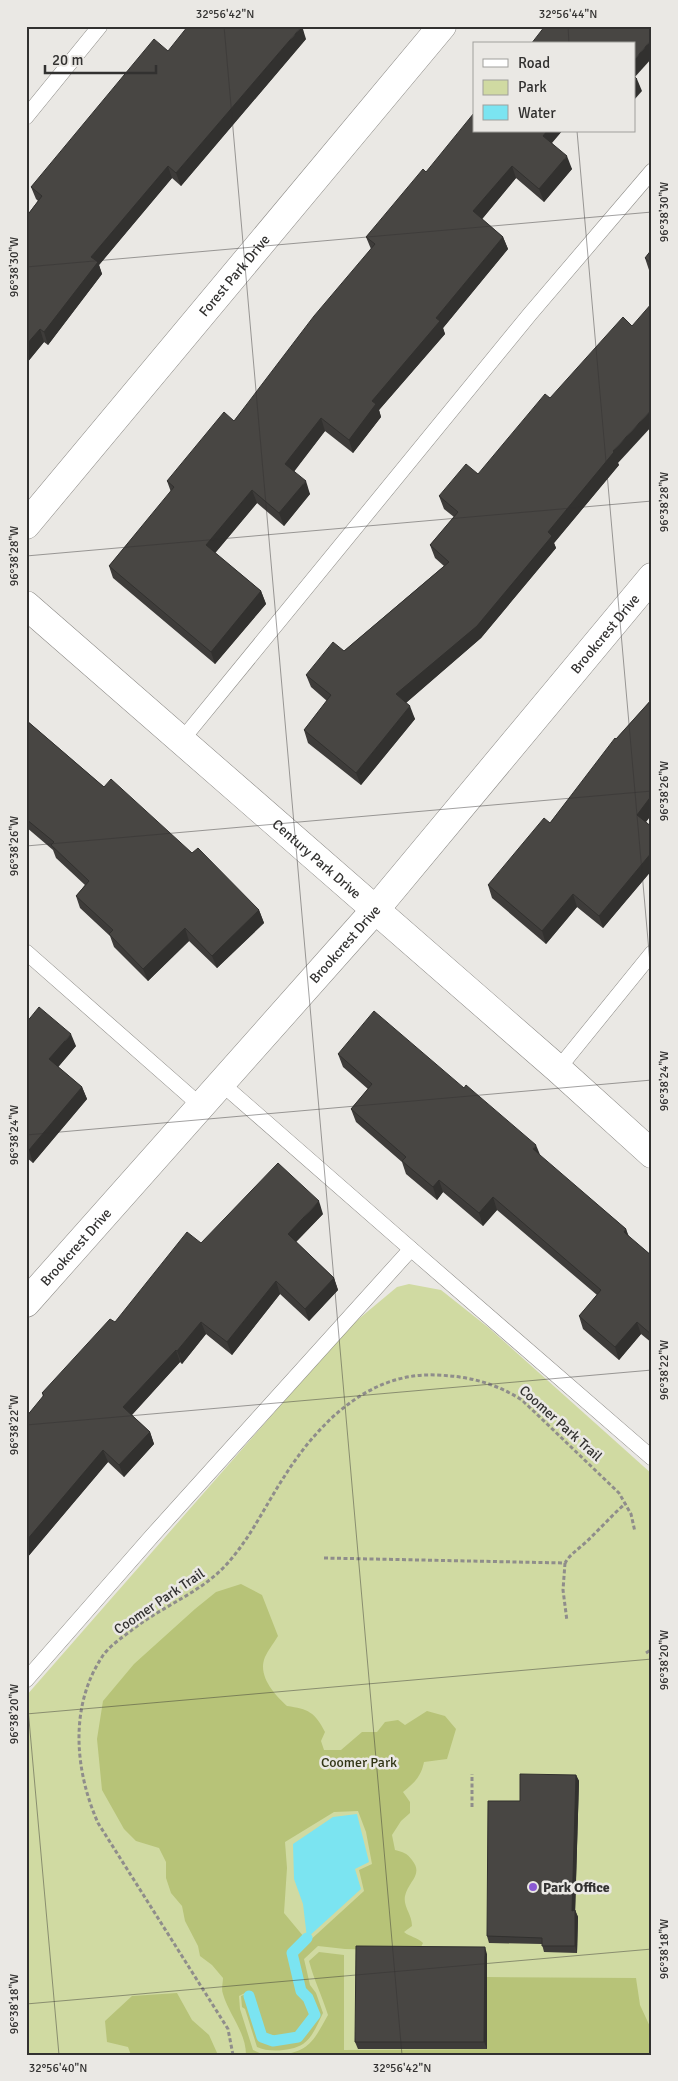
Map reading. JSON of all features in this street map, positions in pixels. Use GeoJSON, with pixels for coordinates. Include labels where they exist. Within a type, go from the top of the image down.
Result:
{"type":"FeatureCollection","features":[{"type":"Feature","properties":{"kind":"street","name":"Forest Park Drive"},"geometry":{"type":"LineString","coordinates":[[26,525],[442,26]]}},
{"type":"Feature","properties":{"kind":"street","name":"Brookcrest Drive"},"geometry":{"type":"LineString","coordinates":[[30,1291],[201,1106],[375,910],[652,577]]}},
{"type":"Feature","properties":{"kind":"street","name":"Century Park Drive"},"geometry":{"type":"LineString","coordinates":[[26,605],[558,1069],[652,1154]]}},
{"type":"Feature","properties":{"kind":"lane"},"geometry":{"type":"LineString","coordinates":[[26,117],[100,26]]}},
{"type":"Feature","properties":{"kind":"lane"},"geometry":{"type":"LineString","coordinates":[[181,741],[530,314],[652,171]]}},
{"type":"Feature","properties":{"kind":"lane"},"geometry":{"type":"LineString","coordinates":[[26,952],[201,1106]]}},
{"type":"Feature","properties":{"kind":"lane"},"geometry":{"type":"LineString","coordinates":[[558,1069],[652,953]]}},
{"type":"Feature","properties":{"kind":"lane"},"geometry":{"type":"LineString","coordinates":[[220,1083],[652,1458]]}},
{"type":"Feature","properties":{"kind":"lane"},"geometry":{"type":"LineString","coordinates":[[26,1680],[152,1536],[410,1249]]}},
{"type":"Feature","properties":{"kind":"path","name":"Coomer Park Trail"},"geometry":{"type":"LineString","coordinates":[[233,2055],[228,2029],[102,1830],[90,1804],[80,1770],[78,1740],[83,1704],[96,1668],[103,1655],[134,1629],[212,1579],[227,1564],[284,1476],[316,1432],[338,1412],[359,1396],[394,1380],[415,1375],[452,1376],[478,1380],[507,1390],[522,1400],[619,1493],[626,1503],[635,1532]]}},
{"type":"Feature","properties":{"kind":"path"},"geometry":{"type":"LineString","coordinates":[[567,1622],[563,1590],[565,1563],[626,1503]]}},
{"type":"Feature","properties":{"kind":"path"},"geometry":{"type":"LineString","coordinates":[[324,1558],[565,1563]]}},
{"type":"Feature","properties":{"kind":"path"},"geometry":{"type":"LineString","coordinates":[[646,1653],[652,1649]]}},
{"type":"Feature","properties":{"kind":"path"},"geometry":{"type":"LineString","coordinates":[[472,1774],[472,1806]]}},
{"type":"Feature","properties":{"kind":"green space","name":"Coomer Park"},"geometry":{"type":"Polygon","coordinates":[[[409,1284],[441,1290],[489,1328],[652,1474],[652,2055],[26,2055],[26,1696],[349,1327],[397,1287],[409,1284]]]}},
{"type":"Feature","properties":{"kind":"green space"},"geometry":{"type":"Polygon","coordinates":[[[241,1584],[262,1595],[278,1636],[266,1654],[263,1664],[263,1671],[268,1684],[287,1706],[306,1710],[318,1720],[325,1732],[321,1741],[324,1750],[341,1750],[362,1732],[377,1732],[385,1722],[398,1720],[405,1725],[427,1711],[445,1716],[456,1729],[447,1759],[424,1762],[421,1772],[403,1792],[410,1802],[410,1813],[401,1821],[392,1835],[395,1850],[403,1852],[415,1865],[416,1874],[405,1896],[405,1904],[412,1926],[404,1932],[423,1943],[419,1951],[345,1949],[318,1946],[304,1959],[310,1985],[316,1993],[323,2013],[307,2041],[293,2048],[274,2051],[257,2047],[245,2009],[242,2007],[241,1996],[246,1994],[261,2038],[274,2043],[299,2040],[317,2015],[310,1996],[303,1989],[295,1954],[364,1891],[359,1870],[372,1864],[366,1832],[358,1811],[334,1812],[285,1842],[287,1868],[284,1913],[304,1937],[289,1952],[298,1992],[306,2000],[311,2014],[296,2034],[274,2037],[264,2035],[249,1991],[239,1996],[240,2009],[253,2050],[264,2055],[246,2055],[240,2031],[222,1992],[223,1978],[212,1965],[200,1956],[198,1946],[185,1921],[182,1906],[171,1893],[166,1878],[166,1862],[159,1848],[136,1841],[124,1829],[102,1790],[97,1739],[103,1701],[134,1664],[216,1592],[241,1584]]]}},
{"type":"Feature","properties":{"kind":"green space"},"geometry":{"type":"Polygon","coordinates":[[[319,1952],[344,1955],[344,2050],[486,2049],[487,1977],[636,1978],[640,2005],[652,2031],[652,2055],[277,2055],[288,2054],[304,2048],[319,2032],[328,2015],[309,1961],[319,1952]]]}},
{"type":"Feature","properties":{"kind":"green space"},"geometry":{"type":"Polygon","coordinates":[[[177,1993],[192,2020],[209,2035],[218,2055],[131,2055],[128,2047],[107,2042],[105,2021],[132,1996],[177,1993]]]}},
{"type":"Feature","properties":{"kind":"water"},"geometry":{"type":"Polygon","coordinates":[[[357,1814],[369,1862],[355,1869],[361,1889],[307,1938],[303,1904],[294,1879],[293,1844],[333,1817],[357,1814]]]}},
{"type":"Feature","properties":{"kind":"building"},"geometry":{"type":"Polygon","coordinates":[[[188,26],[302,26],[176,173],[168,166],[91,257],[98,262],[44,332],[40,329],[26,345],[26,217],[42,196],[31,187],[154,39],[168,51],[188,26]]]}},
{"type":"Feature","properties":{"kind":"building"},"geometry":{"type":"Polygon","coordinates":[[[545,26],[652,26],[652,39],[636,58],[636,42],[533,42],[545,26]]]}},
{"type":"Feature","properties":{"kind":"building"},"geometry":{"type":"Polygon","coordinates":[[[473,114],[473,132],[546,132],[543,136],[567,156],[539,189],[512,166],[473,211],[503,237],[436,318],[440,321],[372,401],[376,404],[349,440],[321,418],[285,464],[306,481],[279,513],[252,490],[206,545],[261,591],[211,652],[109,566],[174,487],[167,481],[224,412],[234,421],[314,316],[375,244],[366,237],[423,169],[426,172],[473,114]]]}},
{"type":"Feature","properties":{"kind":"building"},"geometry":{"type":"Polygon","coordinates":[[[652,249],[652,264],[645,258],[652,249]]]}},
{"type":"Feature","properties":{"kind":"building"},"geometry":{"type":"Polygon","coordinates":[[[652,303],[652,409],[613,451],[548,532],[552,536],[477,626],[396,694],[410,706],[356,773],[304,730],[331,695],[306,675],[333,642],[344,651],[449,562],[430,545],[458,512],[439,496],[466,464],[478,474],[545,394],[550,398],[623,317],[632,326],[652,303]]]}},
{"type":"Feature","properties":{"kind":"building"},"geometry":{"type":"Polygon","coordinates":[[[652,699],[652,795],[637,815],[652,827],[652,852],[599,916],[573,894],[542,931],[488,885],[544,818],[550,823],[615,738],[652,699]]]}},
{"type":"Feature","properties":{"kind":"building"},"geometry":{"type":"Polygon","coordinates":[[[26,720],[104,787],[111,779],[192,853],[198,848],[259,910],[212,956],[185,928],[143,969],[109,934],[113,930],[76,896],[89,881],[51,845],[54,842],[26,819],[26,720]]]}},
{"type":"Feature","properties":{"kind":"building"},"geometry":{"type":"Polygon","coordinates":[[[39,1007],[71,1034],[49,1059],[82,1087],[29,1150],[26,1148],[26,1023],[39,1007]]]}},
{"type":"Feature","properties":{"kind":"building"},"geometry":{"type":"Polygon","coordinates":[[[374,1011],[464,1088],[466,1085],[536,1145],[533,1149],[626,1229],[624,1232],[652,1256],[652,1335],[637,1322],[615,1347],[579,1316],[601,1290],[493,1197],[479,1213],[439,1180],[433,1187],[402,1161],[406,1157],[351,1109],[372,1084],[338,1054],[374,1011]]]}},
{"type":"Feature","properties":{"kind":"building"},"geometry":{"type":"Polygon","coordinates":[[[278,1163],[319,1201],[288,1234],[334,1278],[305,1309],[276,1281],[227,1342],[201,1322],[177,1351],[123,1407],[150,1432],[119,1465],[103,1450],[26,1541],[26,1417],[44,1395],[42,1393],[110,1319],[115,1322],[187,1232],[201,1243],[278,1163]]]}},
{"type":"Feature","properties":{"kind":"building","name":"Park Office"},"geometry":{"type":"Polygon","coordinates":[[[520,1774],[576,1775],[572,1911],[575,1910],[575,1946],[542,1946],[542,1938],[487,1936],[488,1801],[520,1801],[520,1774]]]}},
{"type":"Feature","properties":{"kind":"building"},"geometry":{"type":"Polygon","coordinates":[[[356,1946],[485,1947],[484,2042],[355,2042],[356,1946]]]}},
{"type":"Feature","properties":{"kind":"waterway"},"geometry":{"type":"LineString","coordinates":[[249,1996],[262,2037],[273,2041],[298,2037],[315,2015],[308,1998],[301,1991],[292,1953],[307,1938]]}},
{"type":"Feature","properties":{"kind":"place","name":"Park Office"},"geometry":{"type":"Point","coordinates":[533,1887]}}]}
